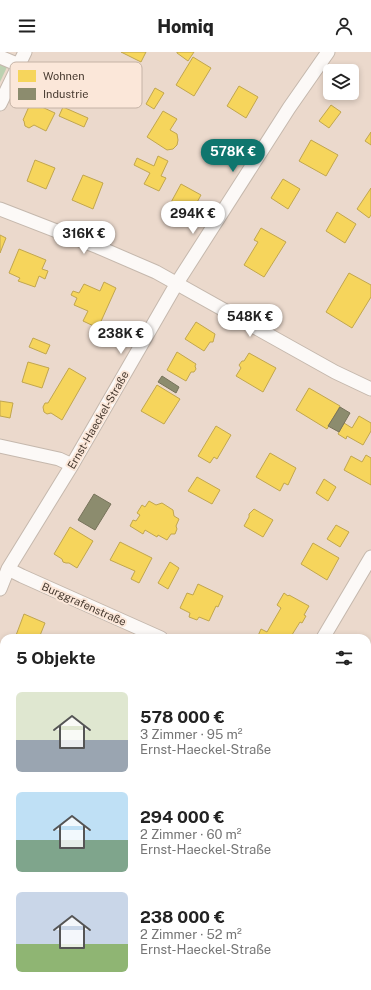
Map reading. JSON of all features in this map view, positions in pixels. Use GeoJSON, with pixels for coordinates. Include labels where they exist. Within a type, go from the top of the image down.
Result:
{"type":"FeatureCollection","features":[{"type":"Feature","properties":{"kind":"street"},"geometry":{"type":"LineString","coordinates":[[21,62],[26,52]]}},
{"type":"Feature","properties":{"kind":"street","name":"Ernst-Haeckel-Straße"},"geometry":{"type":"LineString","coordinates":[[0,589],[8,569],[72,465],[177,283],[285,115],[328,52]]}},
{"type":"Feature","properties":{"kind":"street"},"geometry":{"type":"LineString","coordinates":[[0,57],[12,62]]}},
{"type":"Feature","properties":{"kind":"street"},"geometry":{"type":"LineString","coordinates":[[0,104],[10,83]]}},
{"type":"Feature","properties":{"kind":"street"},"geometry":{"type":"LineString","coordinates":[[0,209],[98,247],[156,272],[335,372],[371,389]]}},
{"type":"Feature","properties":{"kind":"street"},"geometry":{"type":"LineString","coordinates":[[0,446],[59,459],[72,465]]}},
{"type":"Feature","properties":{"kind":"street"},"geometry":{"type":"LineString","coordinates":[[326,634],[371,557]]}},
{"type":"Feature","properties":{"kind":"street","name":"Burggrafenstraße"},"geometry":{"type":"LineString","coordinates":[[8,569],[152,634]]}},
{"type":"Feature","properties":{"kind":"green space"},"geometry":{"type":"Polygon","coordinates":[[[0,63],[8,65],[0,82],[0,63]]]}},
{"type":"Feature","properties":{"kind":"building: Wohnen"},"geometry":{"type":"Polygon","coordinates":[[[121,52],[146,52],[141,62],[121,52]]]}},
{"type":"Feature","properties":{"kind":"building: Wohnen"},"geometry":{"type":"Polygon","coordinates":[[[177,52],[194,52],[188,61],[177,52]]]}},
{"type":"Feature","properties":{"kind":"building: Wohnen"},"geometry":{"type":"Polygon","coordinates":[[[193,57],[211,68],[194,96],[176,85],[193,57]]]}},
{"type":"Feature","properties":{"kind":"building: Wohnen"},"geometry":{"type":"Polygon","coordinates":[[[239,86],[258,97],[246,118],[227,106],[239,86]]]}},
{"type":"Feature","properties":{"kind":"building: Wohnen"},"geometry":{"type":"Polygon","coordinates":[[[155,88],[164,93],[154,109],[146,104],[155,88]]]}},
{"type":"Feature","properties":{"kind":"building: Wohnen"},"geometry":{"type":"Polygon","coordinates":[[[331,105],[341,112],[329,128],[319,121],[331,105]]]}},
{"type":"Feature","properties":{"kind":"building: Wohnen"},"geometry":{"type":"Polygon","coordinates":[[[28,108],[44,108],[55,113],[46,131],[34,125],[29,128],[25,126],[23,120],[28,108]]]}},
{"type":"Feature","properties":{"kind":"building: Wohnen"},"geometry":{"type":"Polygon","coordinates":[[[63,108],[65,108],[88,118],[84,127],[59,116],[63,108]]]}},
{"type":"Feature","properties":{"kind":"building: Wohnen"},"geometry":{"type":"Polygon","coordinates":[[[163,111],[177,119],[170,130],[177,134],[178,140],[177,145],[173,149],[167,150],[147,137],[163,111]]]}},
{"type":"Feature","properties":{"kind":"building: Wohnen"},"geometry":{"type":"Polygon","coordinates":[[[371,132],[371,145],[365,141],[371,132]]]}},
{"type":"Feature","properties":{"kind":"building: Wohnen"},"geometry":{"type":"Polygon","coordinates":[[[311,140],[338,155],[326,176],[299,161],[311,140]]]}},
{"type":"Feature","properties":{"kind":"building: Wohnen"},"geometry":{"type":"Polygon","coordinates":[[[158,156],[168,161],[161,176],[166,178],[159,191],[144,184],[150,173],[134,165],[137,158],[154,166],[158,156]]]}},
{"type":"Feature","properties":{"kind":"building: Wohnen"},"geometry":{"type":"Polygon","coordinates":[[[35,160],[55,168],[46,189],[27,181],[35,160]]]}},
{"type":"Feature","properties":{"kind":"building: Wohnen"},"geometry":{"type":"Polygon","coordinates":[[[83,175],[103,183],[93,209],[72,200],[83,175]]]}},
{"type":"Feature","properties":{"kind":"building: Wohnen"},"geometry":{"type":"Polygon","coordinates":[[[283,179],[300,189],[288,209],[271,198],[283,179]]]}},
{"type":"Feature","properties":{"kind":"building: Wohnen"},"geometry":{"type":"Polygon","coordinates":[[[181,184],[201,195],[189,217],[169,206],[181,184]]]}},
{"type":"Feature","properties":{"kind":"building: Wohnen"},"geometry":{"type":"Polygon","coordinates":[[[371,188],[371,215],[369,218],[357,209],[371,188]]]}},
{"type":"Feature","properties":{"kind":"building: Wohnen"},"geometry":{"type":"Polygon","coordinates":[[[337,212],[356,224],[345,243],[326,231],[337,212]]]}},
{"type":"Feature","properties":{"kind":"building: Wohnen"},"geometry":{"type":"Polygon","coordinates":[[[261,228],[286,242],[264,277],[244,265],[258,242],[254,240],[261,228]]]}},
{"type":"Feature","properties":{"kind":"building: Wohnen"},"geometry":{"type":"Polygon","coordinates":[[[0,235],[6,238],[0,253],[0,235]]]}},
{"type":"Feature","properties":{"kind":"building: Wohnen"},"geometry":{"type":"Polygon","coordinates":[[[19,249],[46,260],[42,269],[48,271],[45,279],[39,276],[35,287],[18,281],[20,278],[9,273],[19,249]]]}},
{"type":"Feature","properties":{"kind":"building: Wohnen"},"geometry":{"type":"Polygon","coordinates":[[[349,273],[371,285],[371,297],[352,328],[326,312],[349,273]]]}},
{"type":"Feature","properties":{"kind":"building: Wohnen"},"geometry":{"type":"Polygon","coordinates":[[[104,282],[116,288],[98,328],[83,321],[88,311],[74,305],[77,298],[71,295],[73,291],[79,293],[84,284],[100,291],[104,282]]]}},
{"type":"Feature","properties":{"kind":"building: Wohnen"},"geometry":{"type":"Polygon","coordinates":[[[196,322],[215,334],[213,342],[210,342],[204,351],[185,339],[196,322]]]}},
{"type":"Feature","properties":{"kind":"building: Wohnen"},"geometry":{"type":"Polygon","coordinates":[[[33,338],[50,345],[46,354],[29,347],[33,338]]]}},
{"type":"Feature","properties":{"kind":"building: Wohnen"},"geometry":{"type":"Polygon","coordinates":[[[177,352],[196,364],[196,369],[194,372],[191,372],[186,381],[167,370],[177,352]]]}},
{"type":"Feature","properties":{"kind":"building: Wohnen"},"geometry":{"type":"Polygon","coordinates":[[[249,353],[276,368],[263,392],[236,376],[241,368],[239,365],[242,361],[244,361],[249,353]]]}},
{"type":"Feature","properties":{"kind":"building: Wohnen"},"geometry":{"type":"Polygon","coordinates":[[[28,362],[49,368],[42,388],[22,382],[28,362]]]}},
{"type":"Feature","properties":{"kind":"building: Wohnen"},"geometry":{"type":"Polygon","coordinates":[[[69,368],[86,378],[62,420],[51,413],[47,414],[44,412],[43,407],[45,403],[48,403],[69,368]]]}},
{"type":"Feature","properties":{"kind":"building: Wohnen"},"geometry":{"type":"Polygon","coordinates":[[[157,385],[180,399],[164,424],[141,411],[157,385]]]}},
{"type":"Feature","properties":{"kind":"building: Wohnen"},"geometry":{"type":"Polygon","coordinates":[[[309,388],[340,406],[327,429],[296,410],[309,388]]]}},
{"type":"Feature","properties":{"kind":"building: Wohnen"},"geometry":{"type":"Polygon","coordinates":[[[0,401],[13,403],[10,418],[0,416],[0,401]]]}},
{"type":"Feature","properties":{"kind":"building: Wohnen"},"geometry":{"type":"Polygon","coordinates":[[[359,416],[371,423],[371,431],[363,445],[347,436],[346,439],[338,434],[344,423],[352,428],[359,416]]]}},
{"type":"Feature","properties":{"kind":"building: Wohnen"},"geometry":{"type":"Polygon","coordinates":[[[216,426],[231,435],[217,459],[214,457],[210,463],[198,456],[216,426]]]}},
{"type":"Feature","properties":{"kind":"building: Wohnen"},"geometry":{"type":"Polygon","coordinates":[[[270,453],[296,468],[288,485],[284,483],[280,491],[256,477],[270,453]]]}},
{"type":"Feature","properties":{"kind":"building: Wohnen"},"geometry":{"type":"Polygon","coordinates":[[[366,455],[371,458],[371,485],[344,470],[351,456],[362,462],[366,455]]]}},
{"type":"Feature","properties":{"kind":"building: Wohnen"},"geometry":{"type":"Polygon","coordinates":[[[197,477],[220,490],[212,504],[188,491],[197,477]]]}},
{"type":"Feature","properties":{"kind":"building: Wohnen"},"geometry":{"type":"Polygon","coordinates":[[[324,479],[336,487],[328,501],[316,493],[324,479]]]}},
{"type":"Feature","properties":{"kind":"building: Wohnen"},"geometry":{"type":"Polygon","coordinates":[[[149,501],[156,505],[162,503],[173,510],[174,516],[179,519],[175,534],[171,534],[167,540],[158,535],[157,537],[145,530],[143,534],[130,526],[133,520],[136,521],[140,515],[137,513],[142,505],[145,507],[149,501]]]}},
{"type":"Feature","properties":{"kind":"building: Wohnen"},"geometry":{"type":"Polygon","coordinates":[[[254,509],[273,520],[263,537],[244,526],[249,514],[254,509]]]}},
{"type":"Feature","properties":{"kind":"building: Wohnen"},"geometry":{"type":"Polygon","coordinates":[[[336,525],[349,532],[340,547],[327,539],[336,525]]]}},
{"type":"Feature","properties":{"kind":"building: Wohnen"},"geometry":{"type":"Polygon","coordinates":[[[70,527],[93,541],[77,568],[69,563],[63,562],[62,559],[54,554],[70,527]]]}},
{"type":"Feature","properties":{"kind":"building: Wohnen"},"geometry":{"type":"Polygon","coordinates":[[[120,542],[152,558],[139,583],[131,579],[135,571],[110,560],[120,542]]]}},
{"type":"Feature","properties":{"kind":"building: Wohnen"},"geometry":{"type":"Polygon","coordinates":[[[313,543],[339,558],[327,580],[301,564],[313,543]]]}},
{"type":"Feature","properties":{"kind":"building: Wohnen"},"geometry":{"type":"Polygon","coordinates":[[[170,562],[179,568],[168,589],[158,583],[170,562]]]}},
{"type":"Feature","properties":{"kind":"building: Wohnen"},"geometry":{"type":"Polygon","coordinates":[[[198,584],[223,596],[218,607],[216,606],[209,621],[199,617],[197,620],[189,617],[190,613],[180,608],[187,593],[193,595],[198,584]]]}},
{"type":"Feature","properties":{"kind":"building: Wohnen"},"geometry":{"type":"Polygon","coordinates":[[[284,593],[309,606],[302,623],[300,622],[292,634],[259,634],[261,629],[267,632],[281,608],[277,605],[284,593]]]}},
{"type":"Feature","properties":{"kind":"building: Wohnen"},"geometry":{"type":"Polygon","coordinates":[[[24,614],[45,623],[41,634],[16,634],[24,614]]]}},
{"type":"Feature","properties":{"kind":"building: Industrie"},"geometry":{"type":"Polygon","coordinates":[[[162,376],[179,387],[176,393],[158,382],[162,376]]]}},
{"type":"Feature","properties":{"kind":"building: Industrie"},"geometry":{"type":"Polygon","coordinates":[[[340,407],[350,413],[339,432],[328,426],[340,407]]]}},
{"type":"Feature","properties":{"kind":"building: Industrie"},"geometry":{"type":"Polygon","coordinates":[[[94,494],[111,504],[95,530],[78,520],[94,494]]]}}]}
